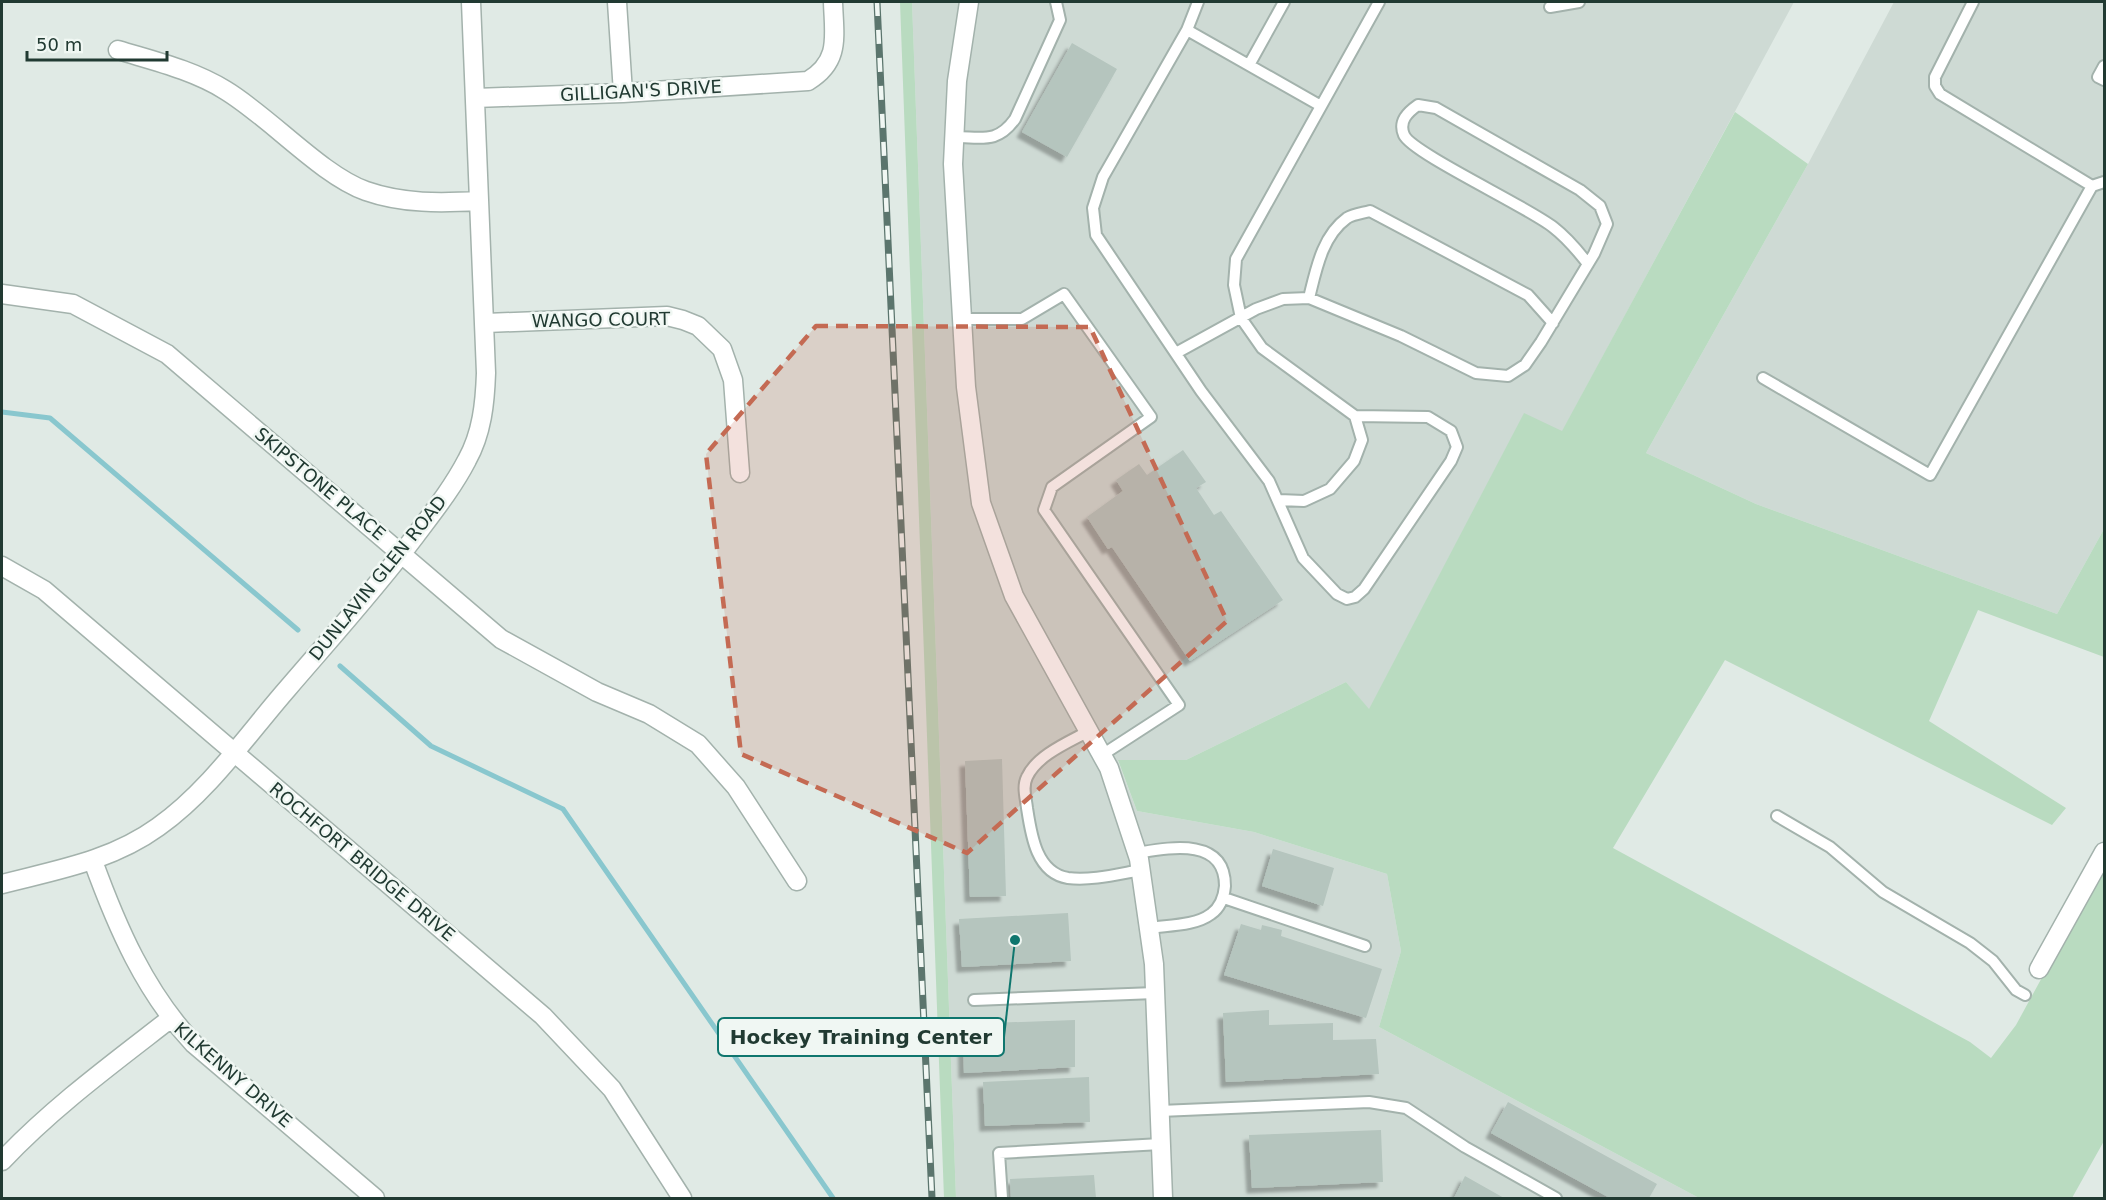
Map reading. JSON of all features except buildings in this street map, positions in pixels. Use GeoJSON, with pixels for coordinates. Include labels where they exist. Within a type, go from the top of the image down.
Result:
{"type":"FeatureCollection","features":[{"type":"Feature","properties":{"kind":"street","name":"DUNLAVIN GLEN ROAD"},"geometry":{"type":"LineString","coordinates":[[2,884],[93,861],[133,843],[158,827],[195,795],[402,554],[443,500],[468,460],[478,436],[485,403],[486,323],[471,2]]}},
{"type":"Feature","properties":{"kind":"street"},"geometry":{"type":"LineString","coordinates":[[617,2],[623,93]]}},
{"type":"Feature","properties":{"kind":"street","name":"GILLIGAN'S DRIVE"},"geometry":{"type":"LineString","coordinates":[[475,98],[623,93],[808,81],[822,73],[831,59],[834,42],[833,2]]}},
{"type":"Feature","properties":{"kind":"street"},"geometry":{"type":"LineString","coordinates":[[969,2],[957,81],[953,164],[966,387],[981,503],[1014,596],[1109,768],[1139,862],[1149,928],[1155,993],[1164,1198]]}},
{"type":"Feature","properties":{"kind":"street"},"geometry":{"type":"LineString","coordinates":[[118,50],[175,68],[223,88],[259,111],[338,176],[365,191],[428,203],[479,201]]}},
{"type":"Feature","properties":{"kind":"street","name":"SKIPSTONE PLACE"},"geometry":{"type":"LineString","coordinates":[[2,294],[73,304],[167,354],[501,639],[597,692],[649,714],[698,744],[736,787],[797,881]]}},
{"type":"Feature","properties":{"kind":"street","name":"WANGO COURT"},"geometry":{"type":"LineString","coordinates":[[486,323],[667,316],[698,326],[722,349],[730,368],[733,380],[740,473]]}},
{"type":"Feature","properties":{"kind":"street","name":"ROCHFORT BRIDGE DRIVE"},"geometry":{"type":"LineString","coordinates":[[2,566],[44,590],[543,1016],[612,1089],[681,1198]]}},
{"type":"Feature","properties":{"kind":"street"},"geometry":{"type":"LineString","coordinates":[[2039,969],[2104,852]]}},
{"type":"Feature","properties":{"kind":"street","name":"KILKENNY DRIVE"},"geometry":{"type":"LineString","coordinates":[[93,861],[125,941],[170,1019],[194,1044],[375,1198]]}},
{"type":"Feature","properties":{"kind":"street"},"geometry":{"type":"LineString","coordinates":[[2,1161],[30,1132],[68,1099],[170,1019]]}},
{"type":"Feature","properties":{"kind":"lane"},"geometry":{"type":"LineString","coordinates":[[954,137],[996,138],[1005,133],[1015,119],[1060,20],[1056,2]]}},
{"type":"Feature","properties":{"kind":"lane"},"geometry":{"type":"LineString","coordinates":[[1198,2],[1187,30],[1103,177],[1093,208],[1096,236],[1176,353],[1269,481],[1303,558],[1337,594],[1347,599],[1355,597],[1364,590],[1451,461],[1457,447],[1452,431],[1428,417],[1355,416],[1262,348],[1241,318],[1234,285],[1236,259],[1379,2]]}},
{"type":"Feature","properties":{"kind":"lane"},"geometry":{"type":"LineString","coordinates":[[1249,65],[1284,2]]}},
{"type":"Feature","properties":{"kind":"lane"},"geometry":{"type":"LineString","coordinates":[[1550,6],[1579,2]]}},
{"type":"Feature","properties":{"kind":"lane"},"geometry":{"type":"LineString","coordinates":[[1973,2],[1942,59],[1935,77],[1935,86],[1940,94],[2092,186]]}},
{"type":"Feature","properties":{"kind":"lane"},"geometry":{"type":"LineString","coordinates":[[1187,30],[1321,106]]}},
{"type":"Feature","properties":{"kind":"lane"},"geometry":{"type":"LineString","coordinates":[[2104,66],[2098,77],[2104,80]]}},
{"type":"Feature","properties":{"kind":"lane"},"geometry":{"type":"LineString","coordinates":[[1176,353],[1256,309],[1283,299],[1309,298],[1401,336],[1476,373],[1508,376],[1525,365],[1588,264],[1607,224],[1600,206],[1580,190],[1436,108],[1418,105],[1407,113],[1402,126],[1405,137],[1419,151],[1503,196],[1553,227],[1588,264]]}},
{"type":"Feature","properties":{"kind":"lane"},"geometry":{"type":"LineString","coordinates":[[1763,378],[1930,475],[2092,186],[2104,182]]}},
{"type":"Feature","properties":{"kind":"lane"},"geometry":{"type":"LineString","coordinates":[[1309,298],[1317,265],[1330,235],[1348,217],[1370,211],[1528,295],[1552,323]]}},
{"type":"Feature","properties":{"kind":"lane"},"geometry":{"type":"LineString","coordinates":[[962,319],[1022,320],[1064,294],[1151,417],[1052,487],[1044,510],[1179,705],[1102,756]]}},
{"type":"Feature","properties":{"kind":"lane"},"geometry":{"type":"LineString","coordinates":[[1279,500],[1304,501],[1330,489],[1354,461],[1362,440],[1355,416]]}},
{"type":"Feature","properties":{"kind":"lane"},"geometry":{"type":"LineString","coordinates":[[1089,731],[1035,765],[1027,777],[1024,788],[1032,837],[1041,860],[1052,873],[1068,878],[1103,876],[1178,846],[1199,850],[1213,857],[1219,864],[1225,882],[1224,898],[1212,913],[1197,921],[1149,928]]}},
{"type":"Feature","properties":{"kind":"lane"},"geometry":{"type":"LineString","coordinates":[[1777,816],[1830,847],[1883,892],[1970,943],[1993,961],[2016,990],[2025,995]]}},
{"type":"Feature","properties":{"kind":"lane"},"geometry":{"type":"LineString","coordinates":[[1224,898],[1365,946]]}},
{"type":"Feature","properties":{"kind":"lane"},"geometry":{"type":"LineString","coordinates":[[974,999],[1155,993]]}},
{"type":"Feature","properties":{"kind":"lane"},"geometry":{"type":"LineString","coordinates":[[1160,1111],[1369,1102],[1406,1107],[1465,1147],[1556,1198]]}},
{"type":"Feature","properties":{"kind":"lane"},"geometry":{"type":"LineString","coordinates":[[1002,1198],[999,1153],[1161,1144]]}},
{"type":"Feature","properties":{"kind":"highlighted area"},"geometry":{"type":"Polygon","coordinates":[[[816,326],[1090,327],[1227,621],[967,853],[741,754],[706,454],[816,326]]]}},
{"type":"Feature","properties":{"kind":"shaded area"},"geometry":{"type":"Polygon","coordinates":[[[912,2],[1794,2],[1562,432],[1524,414],[1369,710],[1346,682],[1186,760],[1118,761],[1137,811],[1254,832],[1387,874],[1401,951],[1379,1027],[1699,1198],[956,1198],[912,2]]]}},
{"type":"Feature","properties":{"kind":"shaded area"},"geometry":{"type":"Polygon","coordinates":[[[1894,2],[2104,2],[2104,529],[2057,614],[1756,504],[1646,453],[1808,164],[1894,2]]]}},
{"type":"Feature","properties":{"kind":"green space"},"geometry":{"type":"Polygon","coordinates":[[[900,2],[912,2],[956,1198],[944,1198],[900,2]]]}},
{"type":"Feature","properties":{"kind":"green space"},"geometry":{"type":"Polygon","coordinates":[[[1735,112],[1808,164],[1646,453],[1756,504],[2057,614],[2104,529],[2104,657],[1978,610],[1929,721],[2066,808],[2052,825],[1725,660],[1613,848],[1970,1042],[1991,1058],[2016,1025],[2104,864],[2104,1141],[2072,1198],[1699,1198],[1379,1027],[1401,951],[1387,874],[1254,832],[1137,811],[1118,760],[1186,760],[1346,682],[1369,709],[1524,413],[1562,431],[1735,112]]]}},
{"type":"Feature","properties":{"kind":"waterway"},"geometry":{"type":"LineString","coordinates":[[2,412],[50,418],[298,630]]}},
{"type":"Feature","properties":{"kind":"waterway"},"geometry":{"type":"LineString","coordinates":[[340,666],[431,746],[563,809],[833,1198]]}},
{"type":"Feature","properties":{"kind":"railway"},"geometry":{"type":"LineString","coordinates":[[877,2],[932,1198]]}},
{"type":"Feature","properties":{"kind":"place","name":"Hockey Training Center"},"geometry":{"type":"Point","coordinates":[1015,940]}}]}
